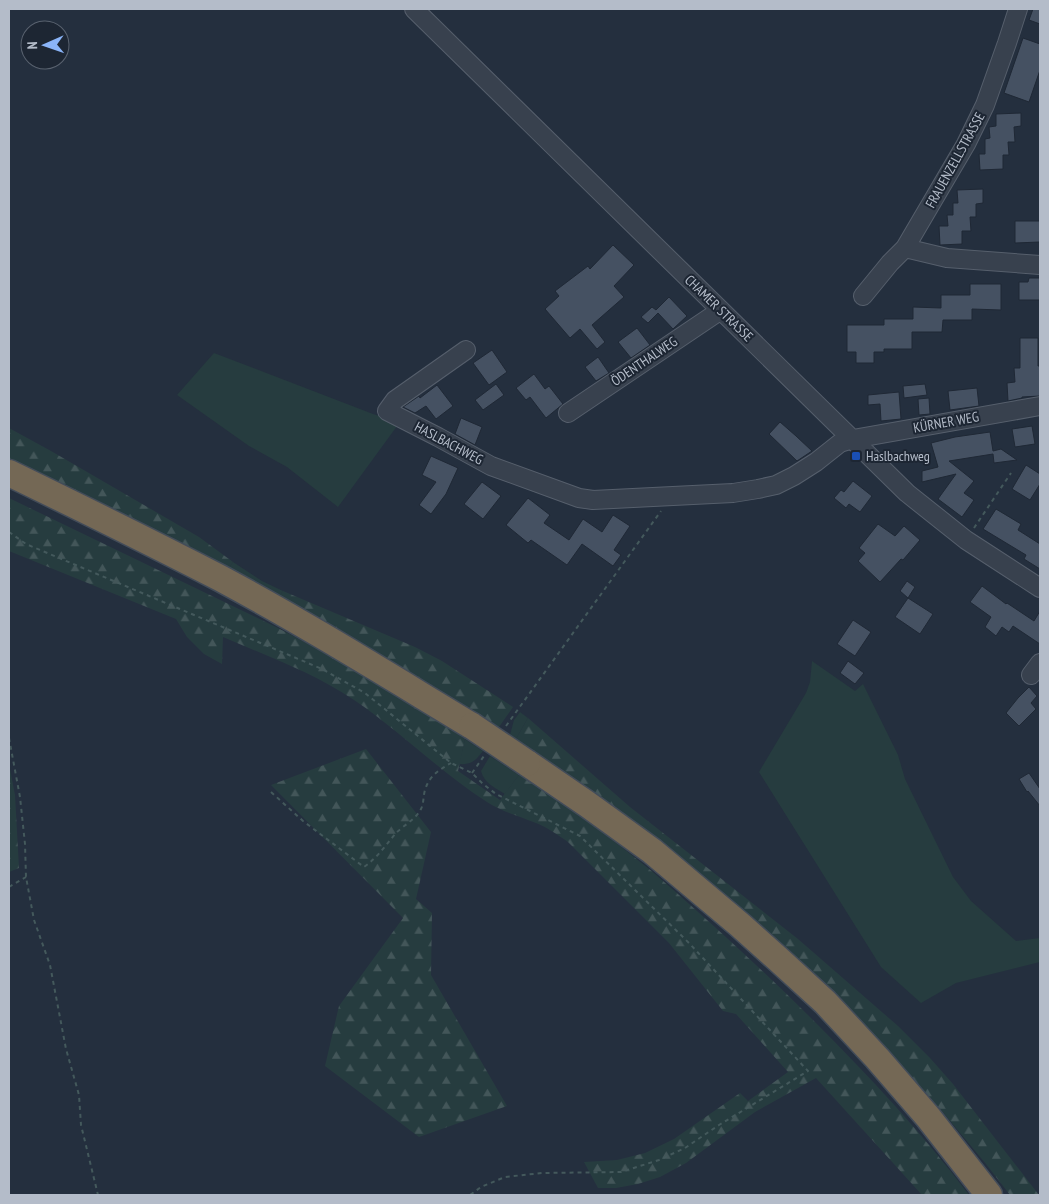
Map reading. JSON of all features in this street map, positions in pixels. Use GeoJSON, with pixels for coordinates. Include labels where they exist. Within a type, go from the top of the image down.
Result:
{"type":"FeatureCollection","features":[{"type":"Feature","properties":{"kind":"highway"},"geometry":{"type":"LineString","coordinates":[[9,473],[221,579],[331,640],[472,726],[587,804],[652,851],[740,925],[825,1002],[928,1117],[989,1195]]}},
{"type":"Feature","properties":{"kind":"street","name":"CHAMER STRASSE"},"geometry":{"type":"LineString","coordinates":[[414,9],[908,492],[966,540],[1040,588]]}},
{"type":"Feature","properties":{"kind":"street","name":"FRAUENZELLSTRASSE"},"geometry":{"type":"LineString","coordinates":[[863,296],[890,262],[905,248],[970,136],[985,105],[1018,9]]}},
{"type":"Feature","properties":{"kind":"street"},"geometry":{"type":"LineString","coordinates":[[905,248],[947,258],[1040,265]]}},
{"type":"Feature","properties":{"kind":"street","name":"ÖDENTHALWEG"},"geometry":{"type":"LineString","coordinates":[[568,413],[721,310]]}},
{"type":"Feature","properties":{"kind":"street","name":"HASLBACHWEG"},"geometry":{"type":"LineString","coordinates":[[466,350],[395,400],[386,411],[491,466],[579,498],[592,500],[733,493],[758,489],[776,485],[794,476],[840,443],[853,438]]}},
{"type":"Feature","properties":{"kind":"street","name":"KÜRNER WEG"},"geometry":{"type":"LineString","coordinates":[[853,438],[1040,406]]}},
{"type":"Feature","properties":{"kind":"path"},"geometry":{"type":"LineString","coordinates":[[966,540],[1011,472]]}},
{"type":"Feature","properties":{"kind":"path"},"geometry":{"type":"LineString","coordinates":[[507,725],[672,496]]}},
{"type":"Feature","properties":{"kind":"path"},"geometry":{"type":"LineString","coordinates":[[9,532],[26,544],[322,669],[365,693],[451,763],[472,773],[496,794],[580,836],[689,943],[808,1071],[685,1148],[659,1160],[621,1172],[542,1173],[505,1177],[481,1187],[470,1195]]}},
{"type":"Feature","properties":{"kind":"path"},"geometry":{"type":"LineString","coordinates":[[9,738],[20,797],[26,877],[34,920],[50,965],[66,1049],[79,1095],[82,1125],[98,1195]]}},
{"type":"Feature","properties":{"kind":"path"},"geometry":{"type":"LineString","coordinates":[[472,773],[484,757]]}},
{"type":"Feature","properties":{"kind":"path"},"geometry":{"type":"LineString","coordinates":[[271,792],[303,821],[364,867],[374,860],[397,832],[420,811],[430,778],[436,771],[451,763]]}},
{"type":"Feature","properties":{"kind":"path"},"geometry":{"type":"LineString","coordinates":[[9,887],[26,877]]}},
{"type":"Feature","properties":{"kind":"green space"},"geometry":{"type":"Polygon","coordinates":[[[214,353],[373,414],[400,422],[338,507],[287,467],[249,446],[177,395],[214,353]]]}},
{"type":"Feature","properties":{"kind":"green space"},"geometry":{"type":"Polygon","coordinates":[[[9,428],[199,537],[233,562],[227,570],[9,459],[9,428]]]}},
{"type":"Feature","properties":{"kind":"green space"},"geometry":{"type":"Polygon","coordinates":[[[9,498],[276,627],[349,666],[396,694],[465,739],[458,771],[500,800],[519,775],[595,827],[664,882],[737,947],[800,1007],[895,1106],[969,1195],[922,1195],[816,1078],[755,1112],[686,1163],[660,1177],[616,1188],[598,1188],[584,1162],[617,1160],[645,1153],[674,1139],[740,1093],[748,1101],[788,1072],[736,1014],[723,1011],[669,943],[568,842],[536,823],[487,802],[453,778],[371,712],[323,681],[223,637],[222,664],[204,654],[187,637],[176,619],[9,551],[9,498]]]}},
{"type":"Feature","properties":{"kind":"green space"},"geometry":{"type":"Polygon","coordinates":[[[233,562],[262,581],[283,591],[279,597],[227,570],[233,562]]]}},
{"type":"Feature","properties":{"kind":"green space"},"geometry":{"type":"Polygon","coordinates":[[[283,591],[415,647],[442,661],[513,707],[499,727],[279,597],[283,591]]]}},
{"type":"Feature","properties":{"kind":"green space"},"geometry":{"type":"Polygon","coordinates":[[[812,661],[855,691],[863,684],[898,755],[905,779],[953,877],[971,901],[1016,941],[1040,938],[1040,962],[956,983],[921,1003],[881,967],[759,772],[806,693],[810,682],[812,661]]]}},
{"type":"Feature","properties":{"kind":"green space"},"geometry":{"type":"Polygon","coordinates":[[[520,712],[528,718],[516,739],[510,735],[514,720],[520,712]]]}},
{"type":"Feature","properties":{"kind":"green space"},"geometry":{"type":"Polygon","coordinates":[[[528,718],[630,807],[798,939],[898,1026],[953,1084],[1039,1195],[1010,1195],[940,1109],[877,1040],[608,803],[516,739],[528,718]]]}},
{"type":"Feature","properties":{"kind":"green space"},"geometry":{"type":"Polygon","coordinates":[[[465,739],[483,751],[473,761],[467,764],[459,764],[465,739]]]}},
{"type":"Feature","properties":{"kind":"green space"},"geometry":{"type":"Polygon","coordinates":[[[366,749],[431,832],[416,899],[432,913],[431,975],[507,1106],[419,1137],[325,1066],[339,1006],[403,918],[271,785],[366,749]]]}},
{"type":"Feature","properties":{"kind":"green space"},"geometry":{"type":"Polygon","coordinates":[[[490,756],[519,775],[505,794],[490,785],[482,775],[481,771],[490,756]]]}},
{"type":"Feature","properties":{"kind":"green space"},"geometry":{"type":"Polygon","coordinates":[[[9,764],[15,795],[19,868],[9,872],[9,764]]]}},
{"type":"Feature","properties":{"kind":"building"},"geometry":{"type":"Polygon","coordinates":[[[1033,9],[1040,9],[1040,24],[1029,20],[1033,9]]]}},
{"type":"Feature","properties":{"kind":"building"},"geometry":{"type":"Polygon","coordinates":[[[1023,38],[1040,44],[1040,70],[1029,102],[1004,93],[1023,38]]]}},
{"type":"Feature","properties":{"kind":"building"},"geometry":{"type":"Polygon","coordinates":[[[1021,113],[1021,126],[1014,127],[1015,142],[1008,142],[1009,155],[1003,155],[1003,169],[980,170],[979,154],[985,154],[985,139],[990,138],[989,127],[996,126],[996,114],[1021,113]]]}},
{"type":"Feature","properties":{"kind":"building"},"geometry":{"type":"Polygon","coordinates":[[[983,189],[983,203],[976,204],[976,217],[970,217],[971,231],[962,231],[962,244],[940,245],[939,226],[948,226],[947,215],[953,215],[953,203],[958,203],[957,190],[983,189]]]}},
{"type":"Feature","properties":{"kind":"building"},"geometry":{"type":"Polygon","coordinates":[[[1015,221],[1040,221],[1040,242],[1015,243],[1015,221]]]}},
{"type":"Feature","properties":{"kind":"building"},"geometry":{"type":"Polygon","coordinates":[[[613,245],[634,265],[614,286],[624,297],[592,325],[605,342],[597,349],[580,329],[570,338],[545,309],[559,296],[555,291],[588,266],[590,269],[613,245]]]}},
{"type":"Feature","properties":{"kind":"building"},"geometry":{"type":"Polygon","coordinates":[[[1029,278],[1040,278],[1040,300],[1019,300],[1019,282],[1028,282],[1029,278]]]}},
{"type":"Feature","properties":{"kind":"building"},"geometry":{"type":"Polygon","coordinates":[[[970,284],[1001,284],[1001,310],[972,309],[972,320],[943,320],[942,332],[912,332],[912,349],[884,349],[884,352],[874,352],[874,363],[856,363],[856,352],[847,352],[847,325],[884,325],[884,319],[913,319],[913,307],[941,308],[941,295],[970,295],[970,284]]]}},
{"type":"Feature","properties":{"kind":"building"},"geometry":{"type":"Polygon","coordinates":[[[669,297],[687,316],[673,329],[658,313],[648,323],[641,317],[652,307],[656,310],[669,297]]]}},
{"type":"Feature","properties":{"kind":"building"},"geometry":{"type":"Polygon","coordinates":[[[637,328],[650,345],[631,358],[618,342],[637,328]]]}},
{"type":"Feature","properties":{"kind":"building"},"geometry":{"type":"Polygon","coordinates":[[[1020,338],[1038,338],[1040,396],[1022,397],[1008,401],[1007,383],[1015,382],[1014,368],[1020,368],[1020,338]]]}},
{"type":"Feature","properties":{"kind":"building"},"geometry":{"type":"Polygon","coordinates":[[[492,350],[507,372],[489,385],[473,363],[492,350]]]}},
{"type":"Feature","properties":{"kind":"building"},"geometry":{"type":"Polygon","coordinates":[[[598,357],[609,373],[596,381],[585,367],[598,357]]]}},
{"type":"Feature","properties":{"kind":"building"},"geometry":{"type":"Polygon","coordinates":[[[534,374],[545,389],[549,386],[563,404],[546,418],[530,397],[526,400],[516,388],[534,374]]]}},
{"type":"Feature","properties":{"kind":"building"},"geometry":{"type":"Polygon","coordinates":[[[496,384],[504,395],[483,410],[475,400],[496,384]]]}},
{"type":"Feature","properties":{"kind":"building"},"geometry":{"type":"Polygon","coordinates":[[[925,384],[927,395],[904,398],[903,386],[925,384]]]}},
{"type":"Feature","properties":{"kind":"building"},"geometry":{"type":"Polygon","coordinates":[[[437,385],[453,406],[436,419],[426,406],[415,413],[403,407],[419,396],[420,398],[437,385]]]}},
{"type":"Feature","properties":{"kind":"building"},"geometry":{"type":"Polygon","coordinates":[[[977,388],[979,406],[950,410],[948,391],[977,388]]]}},
{"type":"Feature","properties":{"kind":"building"},"geometry":{"type":"Polygon","coordinates":[[[899,392],[901,419],[881,421],[880,404],[868,405],[868,395],[899,392]]]}},
{"type":"Feature","properties":{"kind":"building"},"geometry":{"type":"Polygon","coordinates":[[[929,398],[930,414],[919,415],[918,399],[929,398]]]}},
{"type":"Feature","properties":{"kind":"building"},"geometry":{"type":"Polygon","coordinates":[[[461,418],[482,427],[475,445],[455,434],[461,418]]]}},
{"type":"Feature","properties":{"kind":"building"},"geometry":{"type":"Polygon","coordinates":[[[780,422],[812,451],[797,461],[769,434],[780,422]]]}},
{"type":"Feature","properties":{"kind":"building"},"geometry":{"type":"Polygon","coordinates":[[[1032,426],[1035,444],[1015,447],[1012,429],[1032,426]]]}},
{"type":"Feature","properties":{"kind":"building"},"geometry":{"type":"Polygon","coordinates":[[[990,432],[993,451],[1001,449],[1017,460],[994,463],[993,454],[949,461],[974,481],[964,493],[974,500],[962,517],[938,499],[956,474],[922,482],[922,471],[938,467],[931,443],[990,432]]]}},
{"type":"Feature","properties":{"kind":"building"},"geometry":{"type":"Polygon","coordinates":[[[431,456],[458,468],[446,494],[431,514],[419,505],[436,482],[422,475],[431,456]]]}},
{"type":"Feature","properties":{"kind":"building"},"geometry":{"type":"Polygon","coordinates":[[[1026,465],[1040,474],[1040,484],[1030,500],[1012,489],[1026,465]]]}},
{"type":"Feature","properties":{"kind":"building"},"geometry":{"type":"Polygon","coordinates":[[[853,481],[872,496],[860,512],[849,504],[846,508],[834,498],[841,490],[844,492],[853,481]]]}},
{"type":"Feature","properties":{"kind":"building"},"geometry":{"type":"Polygon","coordinates":[[[482,482],[501,496],[483,519],[464,504],[482,482]]]}},
{"type":"Feature","properties":{"kind":"building"},"geometry":{"type":"Polygon","coordinates":[[[528,498],[550,515],[544,523],[569,540],[583,519],[602,532],[613,515],[630,526],[614,550],[621,555],[613,566],[582,544],[567,565],[531,540],[528,543],[506,525],[528,498]]]}},
{"type":"Feature","properties":{"kind":"building"},"geometry":{"type":"Polygon","coordinates":[[[996,509],[1021,524],[1018,530],[1040,544],[1040,569],[1024,559],[1026,555],[983,529],[996,509]]]}},
{"type":"Feature","properties":{"kind":"building"},"geometry":{"type":"Polygon","coordinates":[[[878,524],[895,536],[904,526],[920,540],[880,582],[858,561],[865,553],[859,548],[878,524]]]}},
{"type":"Feature","properties":{"kind":"building"},"geometry":{"type":"Polygon","coordinates":[[[907,581],[915,587],[908,598],[900,591],[907,581]]]}},
{"type":"Feature","properties":{"kind":"building"},"geometry":{"type":"Polygon","coordinates":[[[982,586],[1006,604],[1034,621],[1040,611],[1040,644],[1013,626],[1009,632],[1002,627],[996,636],[985,627],[991,617],[970,602],[982,586]]]}},
{"type":"Feature","properties":{"kind":"building"},"geometry":{"type":"Polygon","coordinates":[[[908,598],[933,614],[920,634],[895,617],[908,598]]]}},
{"type":"Feature","properties":{"kind":"building"},"geometry":{"type":"Polygon","coordinates":[[[853,620],[871,632],[855,656],[837,644],[853,620]]]}},
{"type":"Feature","properties":{"kind":"building"},"geometry":{"type":"Polygon","coordinates":[[[848,661],[864,673],[855,684],[840,673],[848,661]]]}},
{"type":"Feature","properties":{"kind":"building"},"geometry":{"type":"Polygon","coordinates":[[[1029,687],[1037,696],[1031,703],[1036,709],[1019,726],[1006,713],[1029,687]]]}},
{"type":"Feature","properties":{"kind":"building"},"geometry":{"type":"Polygon","coordinates":[[[1029,773],[1040,789],[1040,806],[1027,792],[1019,779],[1029,773]]]}},
{"type":"Feature","properties":{"kind":"place","name":"Haslbachweg"},"geometry":{"type":"Point","coordinates":[856,456]}}]}
